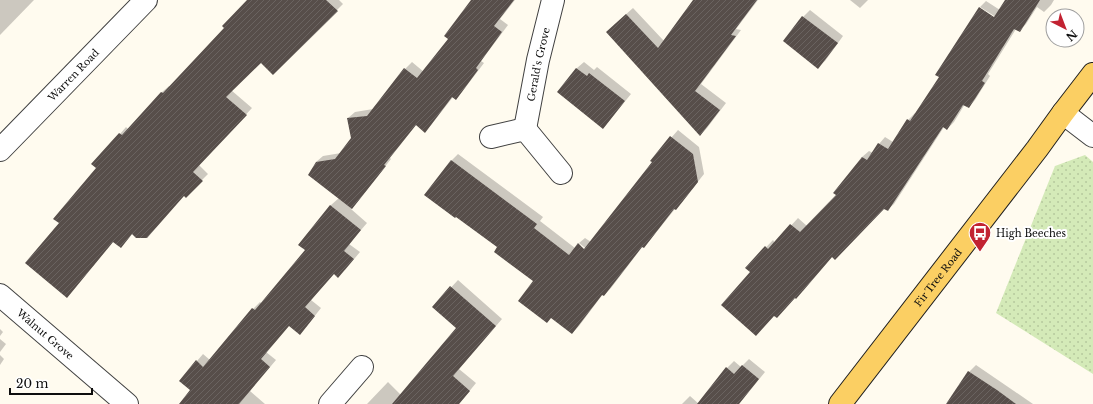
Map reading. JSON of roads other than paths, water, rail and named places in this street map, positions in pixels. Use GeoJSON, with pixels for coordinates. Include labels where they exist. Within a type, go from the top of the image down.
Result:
{"type":"FeatureCollection","features":[{"type":"Feature","properties":{"kind":"main road","name":"Fir Tree Road"},"geometry":{"type":"LineString","coordinates":[[840,404],[1093,74]]}},
{"type":"Feature","properties":{"kind":"street","name":"Warren Road"},"geometry":{"type":"LineString","coordinates":[[0,150],[146,0]]}},
{"type":"Feature","properties":{"kind":"street","name":"Gerald's Grove"},"geometry":{"type":"LineString","coordinates":[[525,130],[538,60],[553,0]]}},
{"type":"Feature","properties":{"kind":"street"},"geometry":{"type":"LineString","coordinates":[[1063,113],[1093,136]]}},
{"type":"Feature","properties":{"kind":"street"},"geometry":{"type":"LineString","coordinates":[[491,137],[525,130],[561,173]]}},
{"type":"Feature","properties":{"kind":"street","name":"Walnut Grove"},"geometry":{"type":"LineString","coordinates":[[0,295],[127,404]]}},
{"type":"Feature","properties":{"kind":"street"},"geometry":{"type":"LineString","coordinates":[[330,404],[362,367]]}},
{"type":"Feature","properties":{"kind":"place","name":"High Beeches"},"geometry":{"type":"Point","coordinates":[980,252]}}]}
